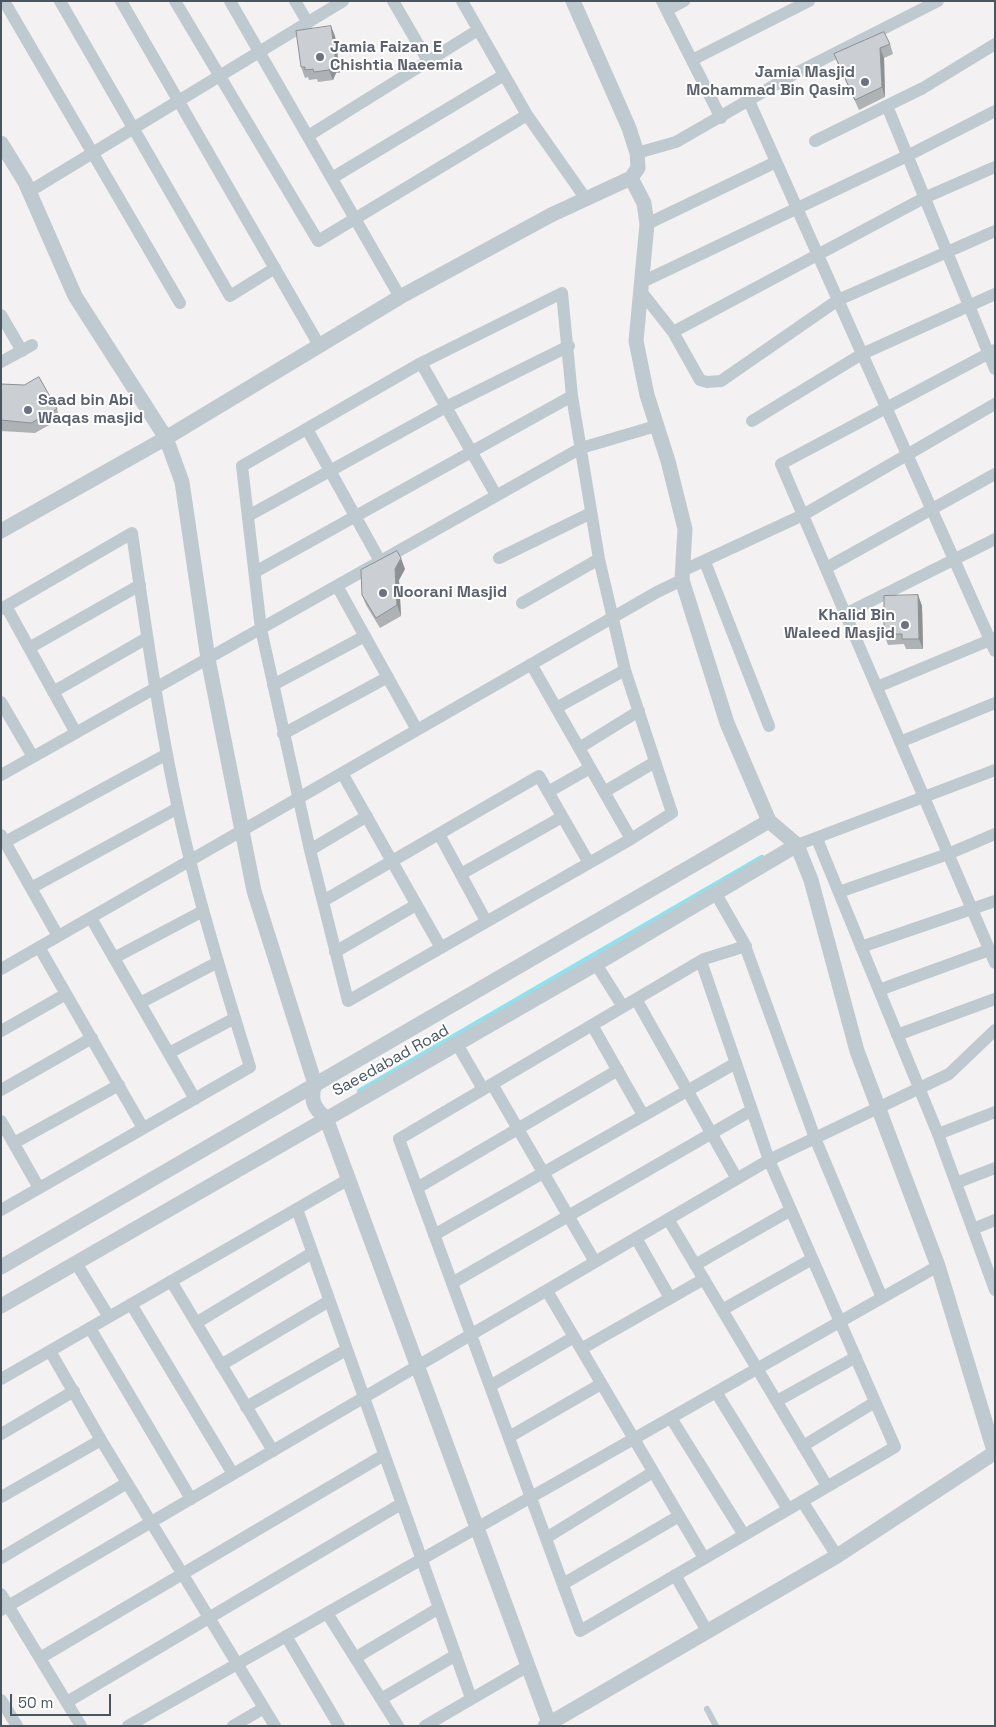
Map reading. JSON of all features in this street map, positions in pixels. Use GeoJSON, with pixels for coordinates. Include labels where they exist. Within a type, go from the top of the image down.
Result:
{"type":"FeatureCollection","features":[{"type":"Feature","properties":{"kind":"street"},"geometry":{"type":"LineString","coordinates":[[60,1],[230,296],[275,268]]}},
{"type":"Feature","properties":{"kind":"street"},"geometry":{"type":"LineString","coordinates":[[121,1],[319,345]]}},
{"type":"Feature","properties":{"kind":"street"},"geometry":{"type":"LineString","coordinates":[[175,1],[318,241],[527,115]]}},
{"type":"Feature","properties":{"kind":"street"},"geometry":{"type":"LineString","coordinates":[[230,1],[400,296]]}},
{"type":"Feature","properties":{"kind":"street"},"geometry":{"type":"LineString","coordinates":[[295,1],[308,23]]}},
{"type":"Feature","properties":{"kind":"street"},"geometry":{"type":"LineString","coordinates":[[30,191],[343,1]]}},
{"type":"Feature","properties":{"kind":"street"},"geometry":{"type":"LineString","coordinates":[[393,1],[428,61]]}},
{"type":"Feature","properties":{"kind":"street"},"geometry":{"type":"LineString","coordinates":[[462,1],[527,115],[586,198]]}},
{"type":"Feature","properties":{"kind":"street"},"geometry":{"type":"LineString","coordinates":[[1,531],[166,438],[400,296],[586,198],[631,178],[638,168],[637,153],[630,128],[572,1]]}},
{"type":"Feature","properties":{"kind":"street"},"geometry":{"type":"LineString","coordinates":[[684,1],[665,6],[721,118]]}},
{"type":"Feature","properties":{"kind":"street"},"geometry":{"type":"LineString","coordinates":[[692,60],[809,1]]}},
{"type":"Feature","properties":{"kind":"street"},"geometry":{"type":"LineString","coordinates":[[637,153],[676,142],[721,118],[794,74],[938,1]]}},
{"type":"Feature","properties":{"kind":"street"},"geometry":{"type":"LineString","coordinates":[[8,5],[92,154],[180,303]]}},
{"type":"Feature","properties":{"kind":"street"},"geometry":{"type":"LineString","coordinates":[[308,136],[478,30]]}},
{"type":"Feature","properties":{"kind":"street"},"geometry":{"type":"LineString","coordinates":[[815,141],[923,88],[995,44]]}},
{"type":"Feature","properties":{"kind":"street"},"geometry":{"type":"LineString","coordinates":[[332,178],[504,75]]}},
{"type":"Feature","properties":{"kind":"street"},"geometry":{"type":"LineString","coordinates":[[749,101],[993,643],[877,687]]}},
{"type":"Feature","properties":{"kind":"street"},"geometry":{"type":"LineString","coordinates":[[887,106],[946,253],[991,352],[995,369]]}},
{"type":"Feature","properties":{"kind":"street"},"geometry":{"type":"LineString","coordinates":[[640,286],[995,112]]}},
{"type":"Feature","properties":{"kind":"street"},"geometry":{"type":"LineString","coordinates":[[1,143],[30,191],[75,296],[166,438],[182,482],[208,659],[254,891],[315,1084],[311,1095],[317,1111],[326,1118],[347,1180],[478,1528],[528,1666],[547,1725],[837,1556],[995,1453],[938,1266],[894,1144],[877,1109],[857,1051],[811,880],[797,845],[769,821],[728,723],[682,575],[686,529],[668,461],[656,426],[636,341],[647,224],[644,203],[631,178]]}},
{"type":"Feature","properties":{"kind":"street"},"geometry":{"type":"LineString","coordinates":[[647,224],[776,162]]}},
{"type":"Feature","properties":{"kind":"street"},"geometry":{"type":"LineString","coordinates":[[673,332],[924,198],[995,166]]}},
{"type":"Feature","properties":{"kind":"street"},"geometry":{"type":"LineString","coordinates":[[640,286],[673,332],[700,380],[707,382],[721,381],[838,300],[995,231]]}},
{"type":"Feature","properties":{"kind":"street"},"geometry":{"type":"LineString","coordinates":[[562,293],[569,346],[572,396],[599,559],[612,618],[625,670],[672,813],[631,839],[348,1001],[310,850],[261,629],[242,466],[421,363],[562,293]]}},
{"type":"Feature","properties":{"kind":"street"},"geometry":{"type":"LineString","coordinates":[[752,421],[862,354],[995,294]]}},
{"type":"Feature","properties":{"kind":"street"},"geometry":{"type":"LineString","coordinates":[[1,315],[27,348],[1,362]]}},
{"type":"Feature","properties":{"kind":"street"},"geometry":{"type":"LineString","coordinates":[[248,516],[446,407],[569,346]]}},
{"type":"Feature","properties":{"kind":"street"},"geometry":{"type":"LineString","coordinates":[[991,352],[781,464],[995,963]]}},
{"type":"Feature","properties":{"kind":"street"},"geometry":{"type":"LineString","coordinates":[[421,363],[496,495]]}},
{"type":"Feature","properties":{"kind":"street"},"geometry":{"type":"LineString","coordinates":[[255,572],[572,396]]}},
{"type":"Feature","properties":{"kind":"street"},"geometry":{"type":"LineString","coordinates":[[1,969],[612,618],[682,575],[803,515],[995,404]]}},
{"type":"Feature","properties":{"kind":"street"},"geometry":{"type":"LineString","coordinates":[[1,775],[581,448],[656,426]]}},
{"type":"Feature","properties":{"kind":"street"},"geometry":{"type":"LineString","coordinates":[[307,429],[380,561]]}},
{"type":"Feature","properties":{"kind":"street"},"geometry":{"type":"LineString","coordinates":[[826,568],[995,474]]}},
{"type":"Feature","properties":{"kind":"street"},"geometry":{"type":"LineString","coordinates":[[499,558],[591,513]]}},
{"type":"Feature","properties":{"kind":"street"},"geometry":{"type":"LineString","coordinates":[[1,1210],[250,1067],[203,911],[178,808],[155,689],[132,533],[4,608],[76,733]]}},
{"type":"Feature","properties":{"kind":"street"},"geometry":{"type":"LineString","coordinates":[[845,614],[995,539]]}},
{"type":"Feature","properties":{"kind":"street"},"geometry":{"type":"LineString","coordinates":[[522,603],[599,559]]}},
{"type":"Feature","properties":{"kind":"street"},"geometry":{"type":"LineString","coordinates":[[705,562],[769,726]]}},
{"type":"Feature","properties":{"kind":"street"},"geometry":{"type":"LineString","coordinates":[[28,648],[140,585]]}},
{"type":"Feature","properties":{"kind":"street"},"geometry":{"type":"LineString","coordinates":[[337,586],[417,730]]}},
{"type":"Feature","properties":{"kind":"street"},"geometry":{"type":"LineString","coordinates":[[273,686],[365,636]]}},
{"type":"Feature","properties":{"kind":"street"},"geometry":{"type":"LineString","coordinates":[[53,692],[147,638]]}},
{"type":"Feature","properties":{"kind":"street"},"geometry":{"type":"LineString","coordinates":[[531,664],[631,839]]}},
{"type":"Feature","properties":{"kind":"street"},"geometry":{"type":"LineString","coordinates":[[556,708],[625,670]]}},
{"type":"Feature","properties":{"kind":"street"},"geometry":{"type":"LineString","coordinates":[[284,734],[388,677]]}},
{"type":"Feature","properties":{"kind":"street"},"geometry":{"type":"LineString","coordinates":[[1,702],[34,757]]}},
{"type":"Feature","properties":{"kind":"street"},"geometry":{"type":"LineString","coordinates":[[900,742],[995,703]]}},
{"type":"Feature","properties":{"kind":"street"},"geometry":{"type":"LineString","coordinates":[[579,748],[639,711]]}},
{"type":"Feature","properties":{"kind":"street"},"geometry":{"type":"LineString","coordinates":[[58,936],[3,838],[167,754]]}},
{"type":"Feature","properties":{"kind":"street"},"geometry":{"type":"LineString","coordinates":[[604,792],[655,762]]}},
{"type":"Feature","properties":{"kind":"street"},"geometry":{"type":"LineString","coordinates":[[548,792],[590,768]]}},
{"type":"Feature","properties":{"kind":"street"},"geometry":{"type":"LineString","coordinates":[[797,845],[995,770]]}},
{"type":"Feature","properties":{"kind":"street"},"geometry":{"type":"LineString","coordinates":[[342,773],[441,948]]}},
{"type":"Feature","properties":{"kind":"street"},"geometry":{"type":"LineString","coordinates":[[323,901],[539,776],[589,862]]}},
{"type":"Feature","properties":{"kind":"street"},"geometry":{"type":"LineString","coordinates":[[31,888],[178,808]]}},
{"type":"Feature","properties":{"kind":"street"},"geometry":{"type":"LineString","coordinates":[[310,850],[367,816]]}},
{"type":"Feature","properties":{"kind":"street"},"geometry":{"type":"LineString","coordinates":[[461,874],[562,816]]}},
{"type":"Feature","properties":{"kind":"street","name":"Saeedabad Road"},"geometry":{"type":"LineString","coordinates":[[1,1267],[769,821]]}},
{"type":"Feature","properties":{"kind":"street"},"geometry":{"type":"LineString","coordinates":[[439,834],[486,921]]}},
{"type":"Feature","properties":{"kind":"street"},"geometry":{"type":"LineString","coordinates":[[839,892],[948,854],[995,834]]}},
{"type":"Feature","properties":{"kind":"street"},"geometry":{"type":"LineString","coordinates":[[817,839],[938,1134],[994,1288]]}},
{"type":"Feature","properties":{"kind":"street","name":"Saeedabad Road"},"geometry":{"type":"LineString","coordinates":[[1,1306],[596,964],[797,845]]}},
{"type":"Feature","properties":{"kind":"street"},"geometry":{"type":"LineString","coordinates":[[716,894],[746,946],[815,1138],[882,1298]]}},
{"type":"Feature","properties":{"kind":"street"},"geometry":{"type":"LineString","coordinates":[[862,947],[995,901]]}},
{"type":"Feature","properties":{"kind":"street"},"geometry":{"type":"LineString","coordinates":[[335,952],[416,905]]}},
{"type":"Feature","properties":{"kind":"street"},"geometry":{"type":"LineString","coordinates":[[114,958],[203,911]]}},
{"type":"Feature","properties":{"kind":"street"},"geometry":{"type":"LineString","coordinates":[[91,918],[195,1099]]}},
{"type":"Feature","properties":{"kind":"street"},"geometry":{"type":"LineString","coordinates":[[701,961],[769,1160],[895,1447],[580,1631],[399,1138],[701,961],[746,946]]}},
{"type":"Feature","properties":{"kind":"street"},"geometry":{"type":"LineString","coordinates":[[39,947],[144,1128]]}},
{"type":"Feature","properties":{"kind":"street"},"geometry":{"type":"LineString","coordinates":[[879,990],[989,950]]}},
{"type":"Feature","properties":{"kind":"street"},"geometry":{"type":"LineString","coordinates":[[140,1003],[218,962]]}},
{"type":"Feature","properties":{"kind":"street"},"geometry":{"type":"LineString","coordinates":[[596,964],[623,1007]]}},
{"type":"Feature","properties":{"kind":"street"},"geometry":{"type":"LineString","coordinates":[[1,1031],[66,994]]}},
{"type":"Feature","properties":{"kind":"street"},"geometry":{"type":"LineString","coordinates":[[636,999],[737,1179]]}},
{"type":"Feature","properties":{"kind":"street"},"geometry":{"type":"LineString","coordinates":[[897,1035],[995,999]]}},
{"type":"Feature","properties":{"kind":"street"},"geometry":{"type":"LineString","coordinates":[[169,1053],[235,1018]]}},
{"type":"Feature","properties":{"kind":"street"},"geometry":{"type":"LineString","coordinates":[[592,1025],[643,1115]]}},
{"type":"Feature","properties":{"kind":"street"},"geometry":{"type":"LineString","coordinates":[[5,1608],[417,1366],[472,1336],[769,1160],[949,1074],[995,1030]]}},
{"type":"Feature","properties":{"kind":"street"},"geometry":{"type":"LineString","coordinates":[[1,1090],[92,1038]]}},
{"type":"Feature","properties":{"kind":"street"},"geometry":{"type":"LineString","coordinates":[[457,1044],[518,1129],[595,1262]]}},
{"type":"Feature","properties":{"kind":"street"},"geometry":{"type":"LineString","coordinates":[[434,1235],[736,1063]]}},
{"type":"Feature","properties":{"kind":"street"},"geometry":{"type":"LineString","coordinates":[[417,1188],[618,1070]]}},
{"type":"Feature","properties":{"kind":"street"},"geometry":{"type":"LineString","coordinates":[[14,1143],[119,1085]]}},
{"type":"Feature","properties":{"kind":"street"},"geometry":{"type":"LineString","coordinates":[[452,1283],[752,1110]]}},
{"type":"Feature","properties":{"kind":"street"},"geometry":{"type":"LineString","coordinates":[[938,1134],[995,1112]]}},
{"type":"Feature","properties":{"kind":"street"},"geometry":{"type":"LineString","coordinates":[[1,1121],[39,1188]]}},
{"type":"Feature","properties":{"kind":"street"},"geometry":{"type":"LineString","coordinates":[[956,1183],[995,1168]]}},
{"type":"Feature","properties":{"kind":"street"},"geometry":{"type":"LineString","coordinates":[[1,1379],[347,1180]]}},
{"type":"Feature","properties":{"kind":"street"},"geometry":{"type":"LineString","coordinates":[[297,1209],[471,1698]]}},
{"type":"Feature","properties":{"kind":"street"},"geometry":{"type":"LineString","coordinates":[[695,1265],[791,1210]]}},
{"type":"Feature","properties":{"kind":"street"},"geometry":{"type":"LineString","coordinates":[[668,1219],[827,1486]]}},
{"type":"Feature","properties":{"kind":"street"},"geometry":{"type":"LineString","coordinates":[[973,1229],[995,1220]]}},
{"type":"Feature","properties":{"kind":"street"},"geometry":{"type":"LineString","coordinates":[[636,1238],[670,1298]]}},
{"type":"Feature","properties":{"kind":"street"},"geometry":{"type":"LineString","coordinates":[[196,1323],[312,1254]]}},
{"type":"Feature","properties":{"kind":"street"},"geometry":{"type":"LineString","coordinates":[[722,1310],[812,1259]]}},
{"type":"Feature","properties":{"kind":"street"},"geometry":{"type":"LineString","coordinates":[[76,1263],[109,1317]]}},
{"type":"Feature","properties":{"kind":"street"},"geometry":{"type":"LineString","coordinates":[[128,1726],[938,1266]]}},
{"type":"Feature","properties":{"kind":"street"},"geometry":{"type":"LineString","coordinates":[[581,1349],[704,1279]]}},
{"type":"Feature","properties":{"kind":"street"},"geometry":{"type":"LineString","coordinates":[[171,1281],[272,1451]]}},
{"type":"Feature","properties":{"kind":"street"},"geometry":{"type":"LineString","coordinates":[[547,1291],[704,1558]]}},
{"type":"Feature","properties":{"kind":"street"},"geometry":{"type":"LineString","coordinates":[[221,1365],[329,1301]]}},
{"type":"Feature","properties":{"kind":"street"},"geometry":{"type":"LineString","coordinates":[[131,1304],[233,1474]]}},
{"type":"Feature","properties":{"kind":"street"},"geometry":{"type":"LineString","coordinates":[[90,1328],[191,1499]]}},
{"type":"Feature","properties":{"kind":"street"},"geometry":{"type":"LineString","coordinates":[[490,1386],[574,1337]]}},
{"type":"Feature","properties":{"kind":"street"},"geometry":{"type":"LineString","coordinates":[[246,1407],[346,1350]]}},
{"type":"Feature","properties":{"kind":"street"},"geometry":{"type":"LineString","coordinates":[[50,1351],[101,1440],[275,1726]]}},
{"type":"Feature","properties":{"kind":"street"},"geometry":{"type":"LineString","coordinates":[[777,1402],[856,1357]]}},
{"type":"Feature","properties":{"kind":"street"},"geometry":{"type":"LineString","coordinates":[[509,1437],[601,1384]]}},
{"type":"Feature","properties":{"kind":"street"},"geometry":{"type":"LineString","coordinates":[[1,1434],[74,1391]]}},
{"type":"Feature","properties":{"kind":"street"},"geometry":{"type":"LineString","coordinates":[[716,1392],[788,1509]]}},
{"type":"Feature","properties":{"kind":"street"},"geometry":{"type":"LineString","coordinates":[[803,1446],[875,1402]]}},
{"type":"Feature","properties":{"kind":"street"},"geometry":{"type":"LineString","coordinates":[[671,1418],[744,1535]]}},
{"type":"Feature","properties":{"kind":"street"},"geometry":{"type":"LineString","coordinates":[[1,1497],[101,1440]]}},
{"type":"Feature","properties":{"kind":"street"},"geometry":{"type":"LineString","coordinates":[[40,1658],[384,1454]]}},
{"type":"Feature","properties":{"kind":"street"},"geometry":{"type":"LineString","coordinates":[[546,1538],[653,1472]]}},
{"type":"Feature","properties":{"kind":"street"},"geometry":{"type":"LineString","coordinates":[[1,1558],[127,1483]]}},
{"type":"Feature","properties":{"kind":"street"},"geometry":{"type":"LineString","coordinates":[[802,1501],[837,1556]]}},
{"type":"Feature","properties":{"kind":"street"},"geometry":{"type":"LineString","coordinates":[[67,1702],[401,1504]]}},
{"type":"Feature","properties":{"kind":"street"},"geometry":{"type":"LineString","coordinates":[[563,1584],[679,1516]]}},
{"type":"Feature","properties":{"kind":"street"},"geometry":{"type":"LineString","coordinates":[[676,1575],[707,1631]]}},
{"type":"Feature","properties":{"kind":"street"},"geometry":{"type":"LineString","coordinates":[[1,1594],[5,1608],[40,1658],[81,1726]]}},
{"type":"Feature","properties":{"kind":"street"},"geometry":{"type":"LineString","coordinates":[[355,1658],[438,1608]]}},
{"type":"Feature","properties":{"kind":"street"},"geometry":{"type":"LineString","coordinates":[[327,1613],[398,1726]]}},
{"type":"Feature","properties":{"kind":"street"},"geometry":{"type":"LineString","coordinates":[[286,1636],[339,1726]]}},
{"type":"Feature","properties":{"kind":"street"},"geometry":{"type":"LineString","coordinates":[[381,1699],[456,1656]]}},
{"type":"Feature","properties":{"kind":"street"},"geometry":{"type":"LineString","coordinates":[[425,1726],[528,1666]]}},
{"type":"Feature","properties":{"kind":"street"},"geometry":{"type":"LineString","coordinates":[[1,1700],[17,1726]]}},
{"type":"Feature","properties":{"kind":"street"},"geometry":{"type":"LineString","coordinates":[[233,1726],[264,1708]]}},
{"type":"Feature","properties":{"kind":"lane"},"geometry":{"type":"LineString","coordinates":[[707,1709],[716,1726]]}},
{"type":"Feature","properties":{"kind":"building","name":"Jamia Faizan E Chishtia Naeemia"},"geometry":{"type":"Polygon","coordinates":[[[331,26],[336,62],[332,63],[329,70],[314,72],[313,69],[305,70],[305,67],[301,67],[296,31],[331,26]]]}},
{"type":"Feature","properties":{"kind":"building","name":"Jamia Masjid Mohammad Bin Qasim"},"geometry":{"type":"Polygon","coordinates":[[[884,32],[890,44],[880,48],[882,87],[855,100],[834,54],[884,32]]]}},
{"type":"Feature","properties":{"kind":"building","name":"Saad bin Abi Waqas masjid"},"geometry":{"type":"Polygon","coordinates":[[[39,377],[57,409],[31,423],[1,420],[1,384],[24,385],[39,377]]]}},
{"type":"Feature","properties":{"kind":"building","name":"Noorani Masjid"},"geometry":{"type":"Polygon","coordinates":[[[397,551],[401,558],[395,569],[397,605],[376,618],[362,595],[361,570],[397,551]]]}},
{"type":"Feature","properties":{"kind":"building","name":"Khalid Bin Waleed Masjid"},"geometry":{"type":"Polygon","coordinates":[[[918,595],[919,639],[902,639],[902,634],[884,634],[884,596],[918,595]]]}},
{"type":"Feature","properties":{"kind":"waterway"},"geometry":{"type":"LineString","coordinates":[[359,1091],[762,857]]}},
{"type":"Feature","properties":{"kind":"place","name":"Jamia Faizan E Chishtia Naeemia"},"geometry":{"type":"Point","coordinates":[320,57]}},
{"type":"Feature","properties":{"kind":"place","name":"Jamia Masjid Mohammad Bin Qasim"},"geometry":{"type":"Point","coordinates":[865,82]}},
{"type":"Feature","properties":{"kind":"place","name":"Saad bin Abi Waqas masjid"},"geometry":{"type":"Point","coordinates":[28,410]}},
{"type":"Feature","properties":{"kind":"place","name":"Noorani Masjid"},"geometry":{"type":"Point","coordinates":[383,593]}},
{"type":"Feature","properties":{"kind":"place","name":"Khalid Bin Waleed Masjid"},"geometry":{"type":"Point","coordinates":[905,625]}}]}
